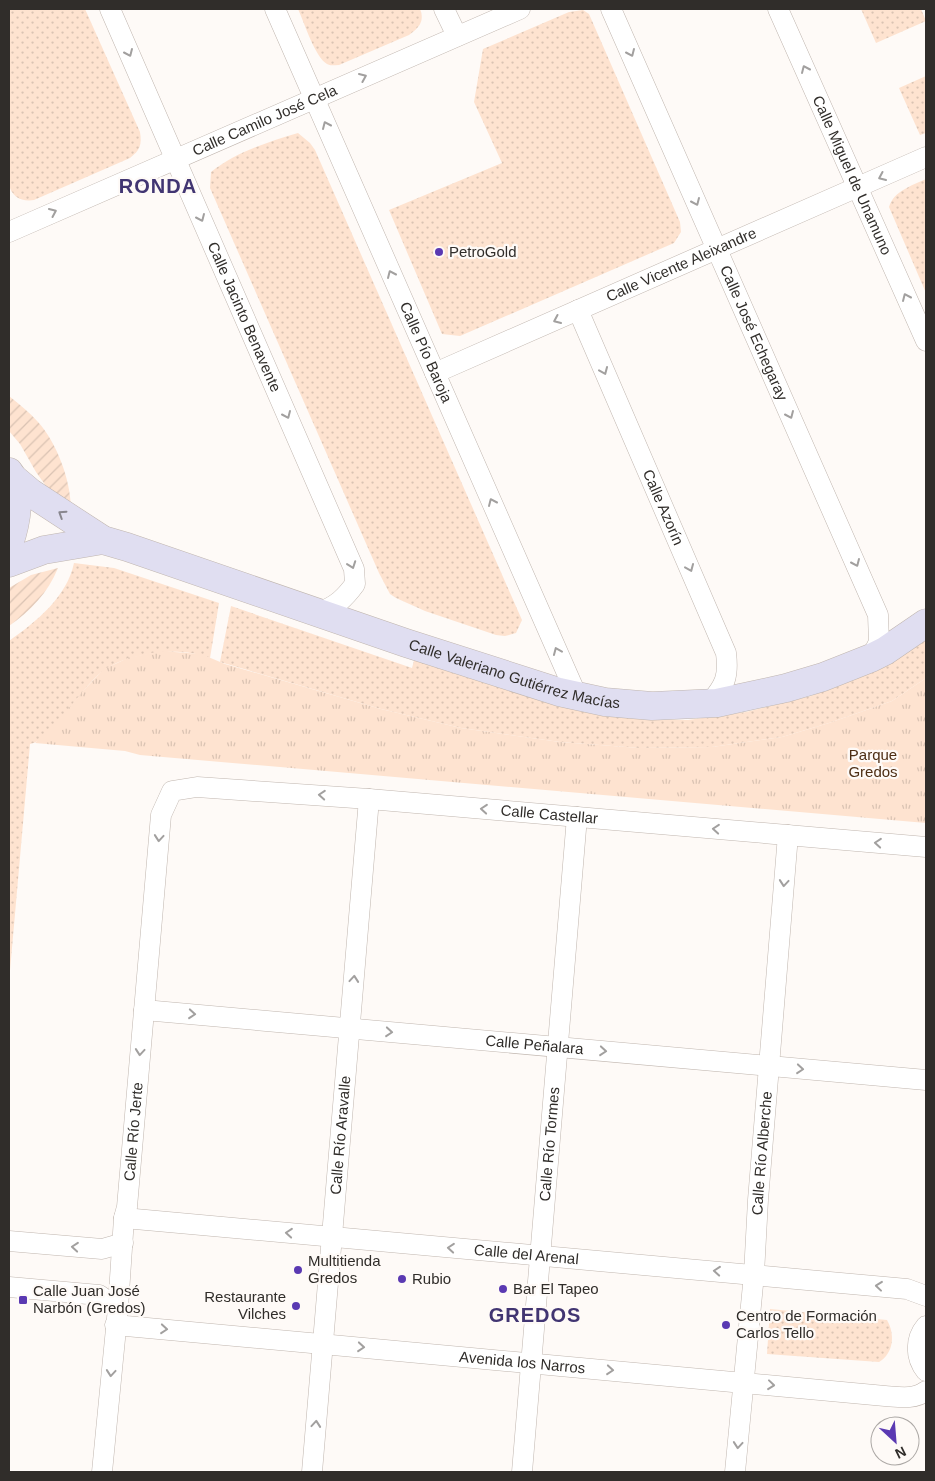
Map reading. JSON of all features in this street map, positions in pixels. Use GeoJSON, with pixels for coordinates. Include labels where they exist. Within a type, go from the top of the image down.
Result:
{"type":"FeatureCollection","features":[{"type":"Feature","properties":{"kind":"main road","name":"Calle Valeriano Gutiérrez Macías"},"geometry":{"type":"LineString","coordinates":[[10,474],[31,493],[103,540],[406,643],[577,696],[605,702],[652,706],[710,703],[746,698],[823,677],[871,658],[885,651],[926,623]]}},
{"type":"Feature","properties":{"kind":"main road"},"geometry":{"type":"LineString","coordinates":[[9,544],[16,526],[17,499],[10,474]]}},
{"type":"Feature","properties":{"kind":"main road","name":"Calle Valeriano Gutiérrez Macías"},"geometry":{"type":"LineString","coordinates":[[9,563],[44,550],[103,540]]}},
{"type":"Feature","properties":{"kind":"street","name":"Calle Jacinto Benavente"},"geometry":{"type":"LineString","coordinates":[[110,9],[354,569],[355,584],[347,595],[337,605],[319,614]]}},
{"type":"Feature","properties":{"kind":"street","name":"Calle Pío Baroja"},"geometry":{"type":"LineString","coordinates":[[275,9],[577,696]]}},
{"type":"Feature","properties":{"kind":"street"},"geometry":{"type":"LineString","coordinates":[[444,9],[457,36]]}},
{"type":"Feature","properties":{"kind":"street","name":"Calle Camilo José Cela"},"geometry":{"type":"LineString","coordinates":[[9,232],[520,9]]}},
{"type":"Feature","properties":{"kind":"street","name":"Calle José Echegaray"},"geometry":{"type":"LineString","coordinates":[[611,9],[878,615],[879,642],[871,658]]}},
{"type":"Feature","properties":{"kind":"street","name":"Calle Miguel de Unamuno"},"geometry":{"type":"LineString","coordinates":[[778,9],[926,342]]}},
{"type":"Feature","properties":{"kind":"street","name":"Calle Vicente Aleixandre"},"geometry":{"type":"LineString","coordinates":[[435,373],[926,157]]}},
{"type":"Feature","properties":{"kind":"street","name":"Calle Azorín"},"geometry":{"type":"LineString","coordinates":[[578,310],[726,653],[728,670],[722,688],[710,703]]}},
{"type":"Feature","properties":{"kind":"street","name":"Calle Castellar"},"geometry":{"type":"LineString","coordinates":[[172,792],[197,786],[369,798],[926,847]]}},
{"type":"Feature","properties":{"kind":"street","name":"Calle Río Jerte"},"geometry":{"type":"LineString","coordinates":[[102,1472],[161,815],[172,792]]}},
{"type":"Feature","properties":{"kind":"street","name":"Calle Río Aravalle"},"geometry":{"type":"LineString","coordinates":[[312,1472],[369,798]]}},
{"type":"Feature","properties":{"kind":"street","name":"Calle Río Tormes"},"geometry":{"type":"LineString","coordinates":[[522,1472],[577,817]]}},
{"type":"Feature","properties":{"kind":"street","name":"Calle Río Alberche"},"geometry":{"type":"LineString","coordinates":[[735,1472],[742,1382],[754,1274],[758,1200],[788,835]]}},
{"type":"Feature","properties":{"kind":"street","name":"Calle Peñalara"},"geometry":{"type":"LineString","coordinates":[[144,1010],[926,1080]]}},
{"type":"Feature","properties":{"kind":"street","name":"Calle del Arenal"},"geometry":{"type":"LineString","coordinates":[[124,1218],[332,1236],[362,1241],[754,1274],[907,1289],[926,1296]]}},
{"type":"Feature","properties":{"kind":"street"},"geometry":{"type":"LineString","coordinates":[[9,1241],[102,1249],[123,1243]]}},
{"type":"Feature","properties":{"kind":"street"},"geometry":{"type":"LineString","coordinates":[[9,1287],[100,1295],[116,1316]]}},
{"type":"Feature","properties":{"kind":"street","name":"Avenida los Narros"},"geometry":{"type":"LineString","coordinates":[[116,1316],[323,1344],[906,1397],[920,1395],[926,1391]]}},
{"type":"Feature","properties":{"kind":"street"},"geometry":{"type":"LineString","coordinates":[[926,1326],[917,1346],[919,1358],[926,1370]]}},
{"type":"Feature","properties":{"kind":"green space"},"geometry":{"type":"Polygon","coordinates":[[[9,9],[85,9],[140,132],[140,147],[130,158],[34,200],[18,198],[10,189],[9,184],[9,9]]]}},
{"type":"Feature","properties":{"kind":"green space"},"geometry":{"type":"Polygon","coordinates":[[[298,9],[420,9],[422,17],[416,30],[409,35],[339,65],[331,65],[327,64],[318,54],[298,9]]]}},
{"type":"Feature","properties":{"kind":"green space"},"geometry":{"type":"Polygon","coordinates":[[[861,9],[921,9],[926,21],[876,43],[861,9]]]}},
{"type":"Feature","properties":{"kind":"green space"},"geometry":{"type":"Polygon","coordinates":[[[583,10],[589,14],[680,222],[681,232],[674,243],[460,336],[442,334],[389,210],[502,163],[474,102],[483,49],[569,12],[583,10]]]}},
{"type":"Feature","properties":{"kind":"green space"},"geometry":{"type":"Polygon","coordinates":[[[926,76],[926,133],[920,135],[899,88],[926,76]]]}},
{"type":"Feature","properties":{"kind":"green space"},"geometry":{"type":"Polygon","coordinates":[[[298,133],[315,150],[522,620],[516,633],[505,636],[496,635],[425,611],[390,594],[379,573],[210,188],[211,172],[221,165],[253,148],[298,133]]]}},
{"type":"Feature","properties":{"kind":"green space"},"geometry":{"type":"Polygon","coordinates":[[[926,179],[926,293],[889,207],[891,201],[899,193],[926,179]]]}},
{"type":"Feature","properties":{"kind":"green space"},"geometry":{"type":"Polygon","coordinates":[[[9,396],[35,418],[51,440],[65,473],[71,507],[46,486],[20,444],[9,431],[9,396]]]}},
{"type":"Feature","properties":{"kind":"green space"},"geometry":{"type":"Polygon","coordinates":[[[74,563],[114,568],[219,603],[210,658],[188,653],[164,652],[138,656],[116,663],[97,676],[48,733],[30,744],[9,982],[9,641],[30,626],[49,608],[65,587],[74,563]]]}},
{"type":"Feature","properties":{"kind":"green space"},"geometry":{"type":"Polygon","coordinates":[[[58,568],[49,586],[38,601],[9,626],[9,588],[31,575],[58,568]]]}},
{"type":"Feature","properties":{"kind":"green space"},"geometry":{"type":"Polygon","coordinates":[[[231,606],[412,668],[415,657],[582,710],[641,719],[688,720],[746,712],[811,696],[859,676],[926,636],[926,678],[892,701],[782,737],[712,747],[639,748],[560,742],[461,728],[381,709],[220,662],[231,606]]]}},
{"type":"Feature","properties":{"kind":"green space","name":"Parque Gredos"},"geometry":{"type":"Polygon","coordinates":[[[161,651],[201,654],[225,664],[381,709],[461,728],[560,742],[639,748],[712,747],[782,737],[892,701],[926,678],[926,823],[140,755],[125,751],[35,743],[59,720],[104,669],[128,658],[161,651]]]}},
{"type":"Feature","properties":{"kind":"green space"},"geometry":{"type":"Polygon","coordinates":[[[770,1309],[887,1320],[890,1325],[892,1343],[888,1354],[879,1362],[767,1354],[770,1309]]]}},
{"type":"Feature","properties":{"kind":"place","name":"PetroGold"},"geometry":{"type":"Point","coordinates":[439,252]}},
{"type":"Feature","properties":{"kind":"place","name":"Multitienda Gredos"},"geometry":{"type":"Point","coordinates":[298,1270]}},
{"type":"Feature","properties":{"kind":"place","name":"Rubio"},"geometry":{"type":"Point","coordinates":[402,1279]}},
{"type":"Feature","properties":{"kind":"place","name":"Bar El Tapeo"},"geometry":{"type":"Point","coordinates":[503,1289]}},
{"type":"Feature","properties":{"kind":"place","name":"Calle Juan José Narbón (Gredos)"},"geometry":{"type":"Point","coordinates":[23,1300]}},
{"type":"Feature","properties":{"kind":"place","name":"Restaurante Vilches"},"geometry":{"type":"Point","coordinates":[296,1306]}},
{"type":"Feature","properties":{"kind":"place","name":"Centro de Formación Carlos Tello"},"geometry":{"type":"Point","coordinates":[726,1325]}},
{"type":"Feature","properties":{"kind":"district","name":"RONDA"},"geometry":{"type":"Point","coordinates":[158,186]}},
{"type":"Feature","properties":{"kind":"district","name":"GREDOS"},"geometry":{"type":"Point","coordinates":[535,1315]}}]}
